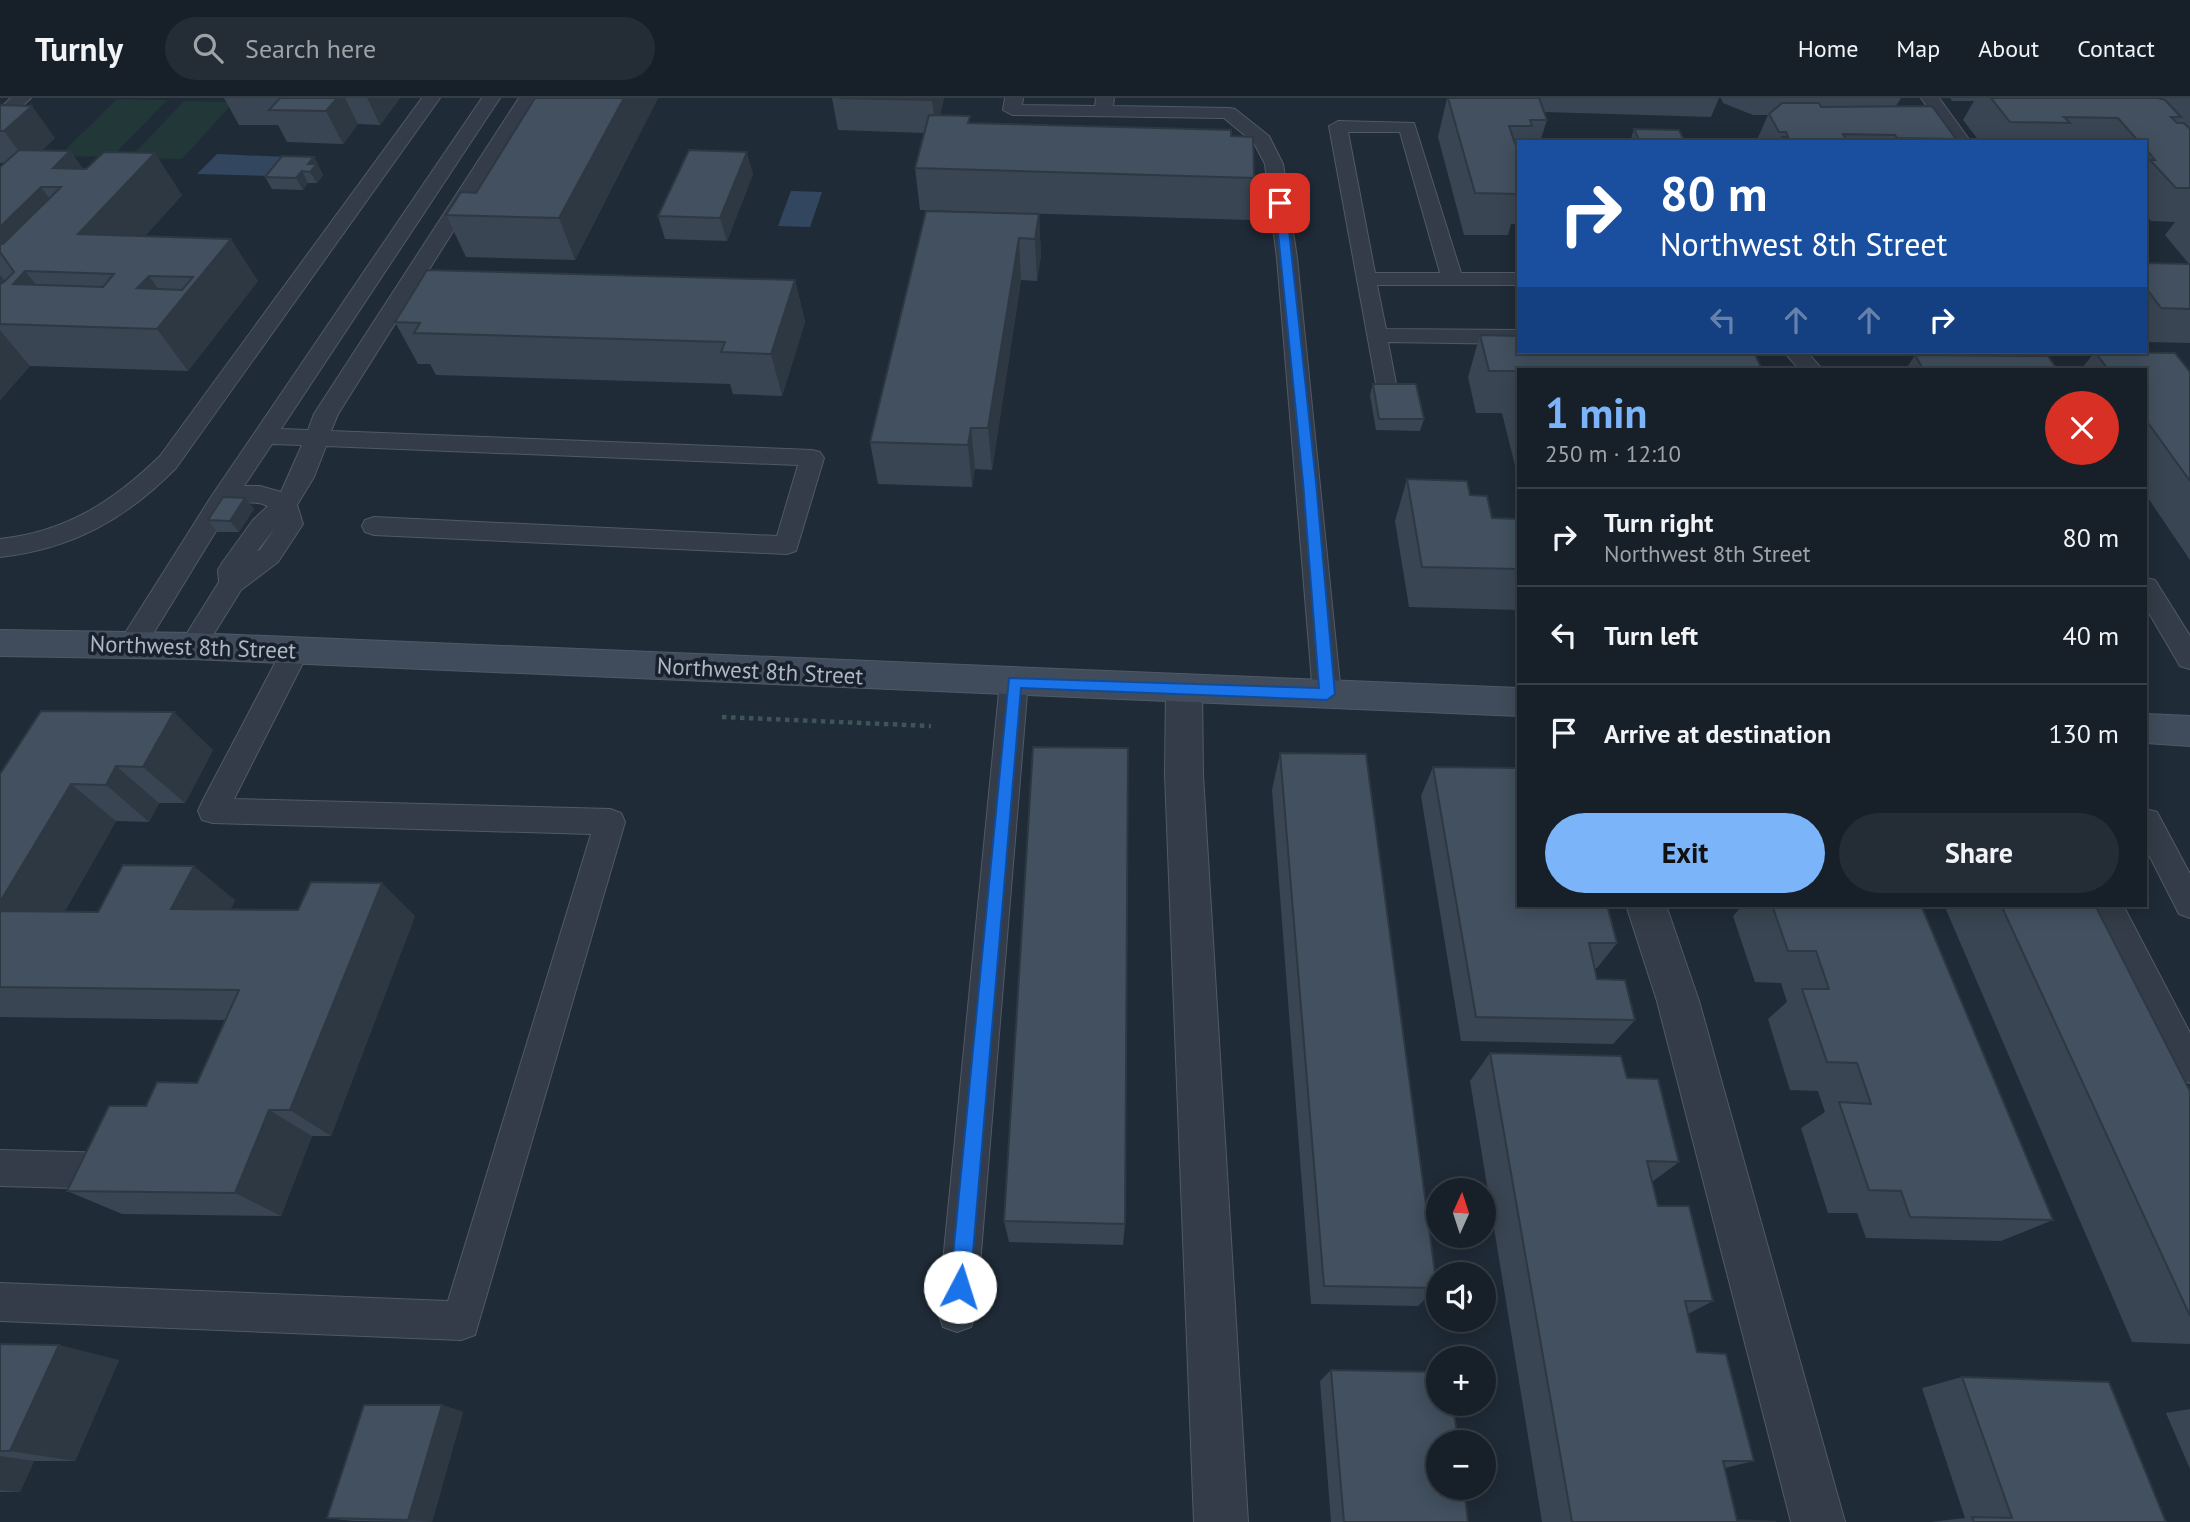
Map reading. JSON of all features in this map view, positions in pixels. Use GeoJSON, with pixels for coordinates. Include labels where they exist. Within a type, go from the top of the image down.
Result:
{"type":"FeatureCollection","features":[{"type":"Feature","properties":{"kind":"street","name":"Northwest 8th Street"},"geometry":{"type":"LineString","coordinates":[[0,643],[295,650],[1517,702]]}},
{"type":"Feature","properties":{"kind":"street"},"geometry":{"type":"LineString","coordinates":[[1184,688],[1185,789],[1221,1522]]}},
{"type":"Feature","properties":{"kind":"street"},"geometry":{"type":"LineString","coordinates":[[2147,729],[2190,731]]}},
{"type":"Feature","properties":{"kind":"street"},"geometry":{"type":"LineString","coordinates":[[1647,907],[1678,1001],[1818,1522]]}},
{"type":"Feature","properties":{"kind":"lane"},"geometry":{"type":"LineString","coordinates":[[0,117],[22,98]]}},
{"type":"Feature","properties":{"kind":"lane"},"geometry":{"type":"LineString","coordinates":[[0,548],[37,543],[67,534],[96,521],[148,483],[168,462],[431,98]]}},
{"type":"Feature","properties":{"kind":"lane"},"geometry":{"type":"LineString","coordinates":[[132,645],[220,503],[491,98]]}},
{"type":"Feature","properties":{"kind":"lane"},"geometry":{"type":"LineString","coordinates":[[285,505],[302,477],[326,414],[528,98]]}},
{"type":"Feature","properties":{"kind":"lane"},"geometry":{"type":"LineString","coordinates":[[1014,98],[1012,110],[1105,105],[1229,113]]}},
{"type":"Feature","properties":{"kind":"lane"},"geometry":{"type":"LineString","coordinates":[[1212,98],[1262,140],[1277,176],[1308,469],[1327,694]]}},
{"type":"Feature","properties":{"kind":"lane"},"geometry":{"type":"LineString","coordinates":[[1930,98],[1961,140]]}},
{"type":"Feature","properties":{"kind":"lane"},"geometry":{"type":"LineString","coordinates":[[1386,389],[1338,126],[1408,127],[1452,279]]}},
{"type":"Feature","properties":{"kind":"lane"},"geometry":{"type":"LineString","coordinates":[[467,135],[504,136]]}},
{"type":"Feature","properties":{"kind":"lane"},"geometry":{"type":"LineString","coordinates":[[423,201],[462,202]]}},
{"type":"Feature","properties":{"kind":"lane"},"geometry":{"type":"LineString","coordinates":[[1366,279],[1517,279]]}},
{"type":"Feature","properties":{"kind":"lane"},"geometry":{"type":"LineString","coordinates":[[1376,335],[1517,337]]}},
{"type":"Feature","properties":{"kind":"lane"},"geometry":{"type":"LineString","coordinates":[[1797,354],[1810,368]]}},
{"type":"Feature","properties":{"kind":"lane"},"geometry":{"type":"LineString","coordinates":[[267,436],[812,458],[787,545],[373,526]]}},
{"type":"Feature","properties":{"kind":"lane"},"geometry":{"type":"LineString","coordinates":[[192,646],[232,583],[269,556],[291,524],[285,505],[259,492],[245,492],[220,503]]}},
{"type":"Feature","properties":{"kind":"lane"},"geometry":{"type":"LineString","coordinates":[[2147,589],[2190,659]]}},
{"type":"Feature","properties":{"kind":"lane"},"geometry":{"type":"LineString","coordinates":[[0,1302],[461,1321],[610,822],[213,811],[295,650]]}},
{"type":"Feature","properties":{"kind":"lane"},"geometry":{"type":"LineString","coordinates":[[957,1313],[1014,682]]}},
{"type":"Feature","properties":{"kind":"lane"},"geometry":{"type":"LineString","coordinates":[[2147,823],[2190,904]]}},
{"type":"Feature","properties":{"kind":"lane"},"geometry":{"type":"LineString","coordinates":[[2108,907],[2190,1067]]}},
{"type":"Feature","properties":{"kind":"lane"},"geometry":{"type":"LineString","coordinates":[[0,1168],[111,1171]]}},
{"type":"Feature","properties":{"kind":"path"},"geometry":{"type":"LineString","coordinates":[[722,717],[930,726]]}},
{"type":"Feature","properties":{"kind":"green space"},"geometry":{"type":"Polygon","coordinates":[[[117,99],[167,100],[112,157],[59,156],[117,99]]]}},
{"type":"Feature","properties":{"kind":"green space"},"geometry":{"type":"Polygon","coordinates":[[[184,101],[234,102],[182,159],[130,158],[184,101]]]}},
{"type":"Feature","properties":{"kind":"water"},"geometry":{"type":"Polygon","coordinates":[[[217,154],[288,157],[270,176],[197,174],[217,154]]]}},
{"type":"Feature","properties":{"kind":"water"},"geometry":{"type":"Polygon","coordinates":[[[791,191],[822,192],[810,227],[778,226],[791,191]]]}},
{"type":"Feature","properties":{"kind":"building"},"geometry":{"type":"Polygon","coordinates":[[[280,98],[337,98],[326,111],[269,110],[280,98]]]}},
{"type":"Feature","properties":{"kind":"building"},"geometry":{"type":"Polygon","coordinates":[[[535,98],[624,98],[559,218],[446,215],[461,192],[476,193],[535,98]]]}},
{"type":"Feature","properties":{"kind":"building"},"geometry":{"type":"Polygon","coordinates":[[[839,98],[933,98],[932,100],[839,98]]]}},
{"type":"Feature","properties":{"kind":"building"},"geometry":{"type":"Polygon","coordinates":[[[1448,98],[1539,98],[1547,120],[1530,120],[1532,126],[1509,126],[1517,149],[1517,194],[1475,193],[1448,98]]]}},
{"type":"Feature","properties":{"kind":"building"},"geometry":{"type":"Polygon","coordinates":[[[1991,98],[2165,100],[2181,117],[2171,117],[2190,129],[2190,188],[2176,188],[2150,160],[2155,160],[2147,150],[2147,140],[2137,140],[2118,118],[2064,117],[2070,123],[2010,122],[1991,98]]]}},
{"type":"Feature","properties":{"kind":"building"},"geometry":{"type":"Polygon","coordinates":[[[1782,103],[1819,103],[1821,107],[1932,106],[1956,139],[1843,134],[1847,140],[1784,140],[1782,137],[1788,137],[1786,132],[1779,132],[1769,114],[1782,103]]]}},
{"type":"Feature","properties":{"kind":"building"},"geometry":{"type":"Polygon","coordinates":[[[0,105],[32,106],[4,131],[0,131],[0,105]]]}},
{"type":"Feature","properties":{"kind":"building"},"geometry":{"type":"Polygon","coordinates":[[[929,115],[970,116],[968,123],[1231,130],[1231,136],[1253,137],[1254,178],[915,168],[929,115]]]}},
{"type":"Feature","properties":{"kind":"building"},"geometry":{"type":"Polygon","coordinates":[[[1634,129],[1679,130],[1684,140],[1639,140],[1634,129]]]}},
{"type":"Feature","properties":{"kind":"building"},"geometry":{"type":"Polygon","coordinates":[[[19,150],[70,151],[53,168],[86,169],[104,152],[155,153],[78,234],[231,239],[157,329],[0,324],[0,284],[14,272],[0,252],[0,244],[61,187],[41,187],[0,227],[0,167],[19,150]],[[25,271],[13,284],[103,287],[114,274],[25,271]],[[149,276],[137,288],[182,290],[193,277],[149,276]]]}},
{"type":"Feature","properties":{"kind":"building"},"geometry":{"type":"Polygon","coordinates":[[[689,150],[747,152],[720,218],[658,216],[689,150]]]}},
{"type":"Feature","properties":{"kind":"building"},"geometry":{"type":"Polygon","coordinates":[[[282,156],[314,157],[308,164],[317,164],[310,172],[302,171],[296,178],[265,177],[282,156]]]}},
{"type":"Feature","properties":{"kind":"building"},"geometry":{"type":"Polygon","coordinates":[[[926,211],[1039,214],[1035,239],[1019,238],[988,428],[971,428],[968,445],[870,442],[926,211]]]}},
{"type":"Feature","properties":{"kind":"building"},"geometry":{"type":"Polygon","coordinates":[[[2147,263],[2190,264],[2190,309],[2161,308],[2147,289],[2147,263]]]}},
{"type":"Feature","properties":{"kind":"building"},"geometry":{"type":"Polygon","coordinates":[[[427,270],[795,280],[771,354],[721,352],[725,342],[414,333],[420,323],[395,322],[427,270]]]}},
{"type":"Feature","properties":{"kind":"building"},"geometry":{"type":"Polygon","coordinates":[[[1480,335],[1517,336],[1517,354],[1755,354],[1762,368],[1517,368],[1517,371],[1489,371],[1480,335]]]}},
{"type":"Feature","properties":{"kind":"building"},"geometry":{"type":"Polygon","coordinates":[[[2175,353],[2190,372],[2190,481],[2147,421],[2147,368],[2107,368],[2097,354],[2175,353]]]}},
{"type":"Feature","properties":{"kind":"building"},"geometry":{"type":"Polygon","coordinates":[[[1915,355],[2048,356],[2056,368],[1922,368],[1915,355]]]}},
{"type":"Feature","properties":{"kind":"building"},"geometry":{"type":"Polygon","coordinates":[[[1373,384],[1416,384],[1424,419],[1379,419],[1373,384]]]}},
{"type":"Feature","properties":{"kind":"building"},"geometry":{"type":"Polygon","coordinates":[[[1407,479],[1467,481],[1470,495],[1487,496],[1492,518],[1517,519],[1517,569],[1422,567],[1407,479]]]}},
{"type":"Feature","properties":{"kind":"building"},"geometry":{"type":"Polygon","coordinates":[[[223,497],[245,498],[230,521],[208,520],[223,497]]]}},
{"type":"Feature","properties":{"kind":"building"},"geometry":{"type":"Polygon","coordinates":[[[41,711],[174,712],[143,767],[116,766],[106,785],[71,784],[0,902],[0,774],[41,711]]]}},
{"type":"Feature","properties":{"kind":"building"},"geometry":{"type":"Polygon","coordinates":[[[1033,747],[1128,748],[1125,1224],[1004,1221],[1033,747]]]}},
{"type":"Feature","properties":{"kind":"building"},"geometry":{"type":"Polygon","coordinates":[[[1280,753],[1366,754],[1426,1205],[1426,1248],[1432,1248],[1434,1262],[1426,1262],[1426,1288],[1324,1286],[1280,753]]]}},
{"type":"Feature","properties":{"kind":"building"},"geometry":{"type":"Polygon","coordinates":[[[1433,767],[1517,768],[1517,907],[1608,907],[1617,943],[1589,943],[1597,979],[1625,980],[1635,1020],[1476,1017],[1433,767]]]}},
{"type":"Feature","properties":{"kind":"building"},"geometry":{"type":"Polygon","coordinates":[[[123,865],[194,866],[171,909],[298,910],[311,882],[382,883],[290,1110],[269,1110],[235,1193],[67,1191],[109,1106],[146,1106],[157,1082],[197,1083],[239,990],[0,987],[0,911],[98,912],[123,865]]]}},
{"type":"Feature","properties":{"kind":"building"},"geometry":{"type":"Polygon","coordinates":[[[1773,907],[1922,907],[2053,1220],[1910,1217],[1901,1191],[1869,1190],[1839,1102],[1871,1104],[1857,1063],[1827,1062],[1802,989],[1829,989],[1816,951],[1788,951],[1773,907]]]}},
{"type":"Feature","properties":{"kind":"building"},"geometry":{"type":"Polygon","coordinates":[[[2002,907],[2096,907],[2190,1091],[2190,1316],[2002,907]]]}},
{"type":"Feature","properties":{"kind":"building"},"geometry":{"type":"Polygon","coordinates":[[[1490,1053],[1621,1056],[1627,1078],[1658,1079],[1679,1162],[1647,1161],[1658,1206],[1689,1206],[1713,1301],[1685,1301],[1697,1352],[1726,1354],[1754,1461],[1723,1461],[1737,1520],[1776,1522],[1572,1522],[1490,1053]]]}},
{"type":"Feature","properties":{"kind":"building"},"geometry":{"type":"Polygon","coordinates":[[[0,1344],[59,1345],[10,1451],[0,1451],[0,1344]]]}},
{"type":"Feature","properties":{"kind":"building"},"geometry":{"type":"Polygon","coordinates":[[[1331,1370],[1426,1372],[1426,1416],[1455,1416],[1456,1430],[1426,1430],[1426,1500],[1465,1500],[1468,1522],[1344,1522],[1331,1370]]]}},
{"type":"Feature","properties":{"kind":"building"},"geometry":{"type":"Polygon","coordinates":[[[1962,1377],[2109,1382],[2166,1522],[1974,1522],[1972,1517],[2012,1518],[1962,1377]]]}},
{"type":"Feature","properties":{"kind":"building"},"geometry":{"type":"Polygon","coordinates":[[[364,1405],[442,1405],[408,1520],[327,1518],[364,1405]]]}},
{"type":"Feature","properties":{"kind":"route"},"geometry":{"type":"LineString","coordinates":[[960,1287],[1014,682],[1327,694],[1310,482],[1280,203]]}}]}
